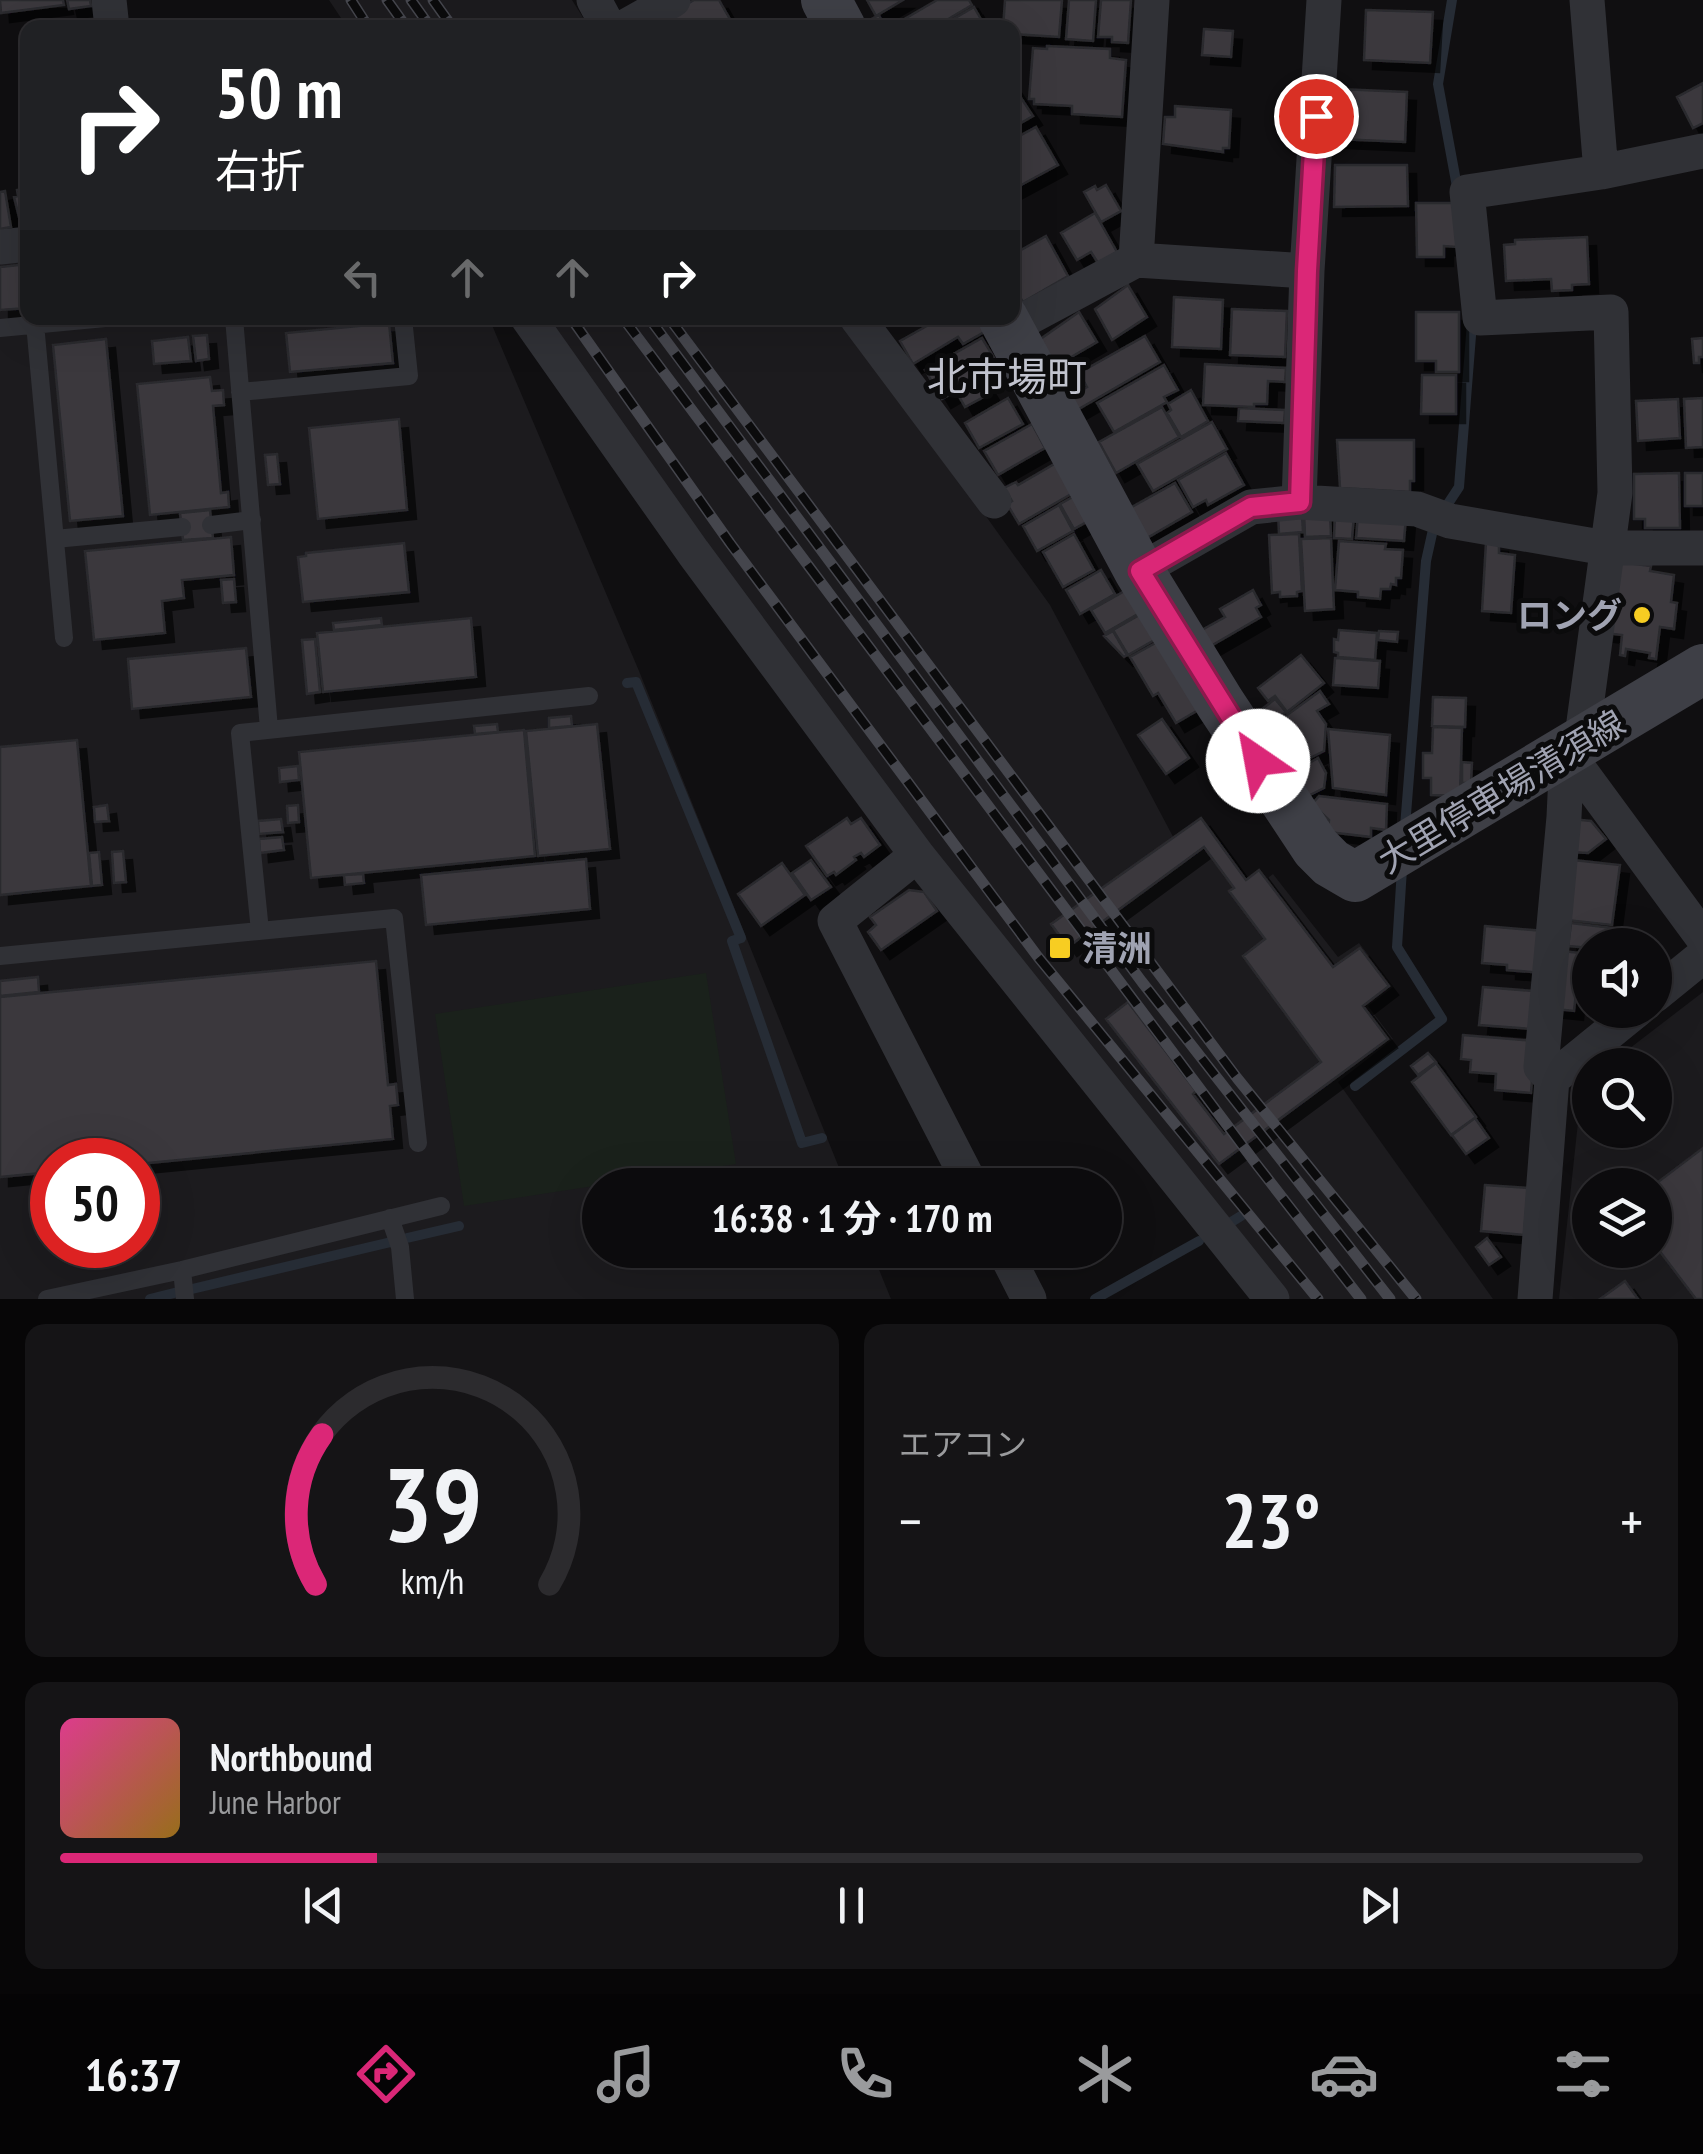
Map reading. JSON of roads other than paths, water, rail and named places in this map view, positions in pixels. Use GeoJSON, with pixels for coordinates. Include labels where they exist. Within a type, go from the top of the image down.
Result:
{"type":"FeatureCollection","features":[{"type":"Feature","properties":{"kind":"main road","name":"大里停車場清須線"},"geometry":{"type":"LineString","coordinates":[[1007,325],[1140,571],[1220,703],[1316,848],[1331,863],[1355,877],[1703,670]]}},
{"type":"Feature","properties":{"kind":"street"},"geometry":{"type":"LineString","coordinates":[[594,0],[619,20]]}},
{"type":"Feature","properties":{"kind":"street"},"geometry":{"type":"LineString","coordinates":[[638,20],[673,0]]}},
{"type":"Feature","properties":{"kind":"street"},"geometry":{"type":"LineString","coordinates":[[1136,260],[1152,0]]}},
{"type":"Feature","properties":{"kind":"street"},"geometry":{"type":"LineString","coordinates":[[1300,502],[1307,271],[1324,0]]}},
{"type":"Feature","properties":{"kind":"street"},"geometry":{"type":"LineString","coordinates":[[1587,0],[1601,172]]}},
{"type":"Feature","properties":{"kind":"street"},"geometry":{"type":"LineString","coordinates":[[1552,1078],[1541,1067],[1564,817],[1615,493],[1611,312],[1480,318],[1467,192],[1601,172],[1703,151]]}},
{"type":"Feature","properties":{"kind":"street"},"geometry":{"type":"LineString","coordinates":[[1020,316],[1136,260],[1307,271]]}},
{"type":"Feature","properties":{"kind":"street"},"geometry":{"type":"LineString","coordinates":[[533,325],[693,552],[916,855],[1272,1299]]}},
{"type":"Feature","properties":{"kind":"street"},"geometry":{"type":"LineString","coordinates":[[862,325],[994,502]]}},
{"type":"Feature","properties":{"kind":"street"},"geometry":{"type":"LineString","coordinates":[[1140,571],[1251,507],[1300,502],[1416,509],[1435,516],[1606,548],[1703,548]]}},
{"type":"Feature","properties":{"kind":"street"},"geometry":{"type":"LineString","coordinates":[[1574,748],[1703,938]]}},
{"type":"Feature","properties":{"kind":"street"},"geometry":{"type":"LineString","coordinates":[[916,855],[835,921],[961,1168]]}},
{"type":"Feature","properties":{"kind":"street"},"geometry":{"type":"LineString","coordinates":[[1672,981],[1703,956]]}},
{"type":"Feature","properties":{"kind":"street"},"geometry":{"type":"LineString","coordinates":[[1534,1299],[1552,1078],[1614,1028]]}},
{"type":"Feature","properties":{"kind":"street"},"geometry":{"type":"LineString","coordinates":[[1013,1268],[1029,1299]]}},
{"type":"Feature","properties":{"kind":"lane"},"geometry":{"type":"LineString","coordinates":[[0,328],[26,325]]}},
{"type":"Feature","properties":{"kind":"lane"},"geometry":{"type":"LineString","coordinates":[[34,325],[64,638]]}},
{"type":"Feature","properties":{"kind":"lane"},"geometry":{"type":"LineString","coordinates":[[235,325],[269,730]]}},
{"type":"Feature","properties":{"kind":"lane"},"geometry":{"type":"LineString","coordinates":[[240,392],[409,376],[404,325]]}},
{"type":"Feature","properties":{"kind":"lane"},"geometry":{"type":"LineString","coordinates":[[211,525],[252,520]]}},
{"type":"Feature","properties":{"kind":"lane"},"geometry":{"type":"LineString","coordinates":[[54,539],[182,527]]}},
{"type":"Feature","properties":{"kind":"lane"},"geometry":{"type":"LineString","coordinates":[[260,930],[240,732],[588,696]]}},
{"type":"Feature","properties":{"kind":"lane"},"geometry":{"type":"LineString","coordinates":[[0,956],[394,918],[418,1143]]}},
{"type":"Feature","properties":{"kind":"lane"},"geometry":{"type":"LineString","coordinates":[[46,1299],[441,1206]]}},
{"type":"Feature","properties":{"kind":"lane"},"geometry":{"type":"LineString","coordinates":[[390,1218],[400,1247],[406,1299]]}},
{"type":"Feature","properties":{"kind":"lane"},"geometry":{"type":"LineString","coordinates":[[182,1270],[185,1299]]}},
{"type":"Feature","properties":{"kind":"waterway"},"geometry":{"type":"LineString","coordinates":[[1452,0],[1438,84],[1458,192]]}},
{"type":"Feature","properties":{"kind":"waterway"},"geometry":{"type":"LineString","coordinates":[[1405,827],[1426,561],[1434,525],[1459,487],[1472,323]]}},
{"type":"Feature","properties":{"kind":"waterway"},"geometry":{"type":"LineString","coordinates":[[627,683],[636,682],[741,938],[732,941],[802,1143],[822,1138]]}},
{"type":"Feature","properties":{"kind":"waterway"},"geometry":{"type":"LineString","coordinates":[[1355,1086],[1442,1019],[1397,947],[1402,869]]}},
{"type":"Feature","properties":{"kind":"waterway"},"geometry":{"type":"LineString","coordinates":[[1228,1224],[1241,1216]]}},
{"type":"Feature","properties":{"kind":"waterway"},"geometry":{"type":"LineString","coordinates":[[407,1238],[459,1226]]}},
{"type":"Feature","properties":{"kind":"waterway"},"geometry":{"type":"LineString","coordinates":[[1095,1299],[1199,1241]]}},
{"type":"Feature","properties":{"kind":"waterway"},"geometry":{"type":"LineString","coordinates":[[192,1289],[391,1242]]}},
{"type":"Feature","properties":{"kind":"waterway"},"geometry":{"type":"LineString","coordinates":[[150,1299],[178,1292]]}},
{"type":"Feature","properties":{"kind":"railway"},"geometry":{"type":"LineString","coordinates":[[351,0],[364,20]]}},
{"type":"Feature","properties":{"kind":"railway"},"geometry":{"type":"LineString","coordinates":[[387,0],[401,20]]}},
{"type":"Feature","properties":{"kind":"railway"},"geometry":{"type":"LineString","coordinates":[[411,0],[425,20]]}},
{"type":"Feature","properties":{"kind":"railway"},"geometry":{"type":"LineString","coordinates":[[433,0],[447,20]]}},
{"type":"Feature","properties":{"kind":"railway"},"geometry":{"type":"LineString","coordinates":[[576,325],[730,543],[1038,957],[1318,1299]]}},
{"type":"Feature","properties":{"kind":"railway"},"geometry":{"type":"LineString","coordinates":[[628,325],[1361,1299]]}},
{"type":"Feature","properties":{"kind":"railway"},"geometry":{"type":"LineString","coordinates":[[654,325],[1142,982],[1390,1299]]}},
{"type":"Feature","properties":{"kind":"railway"},"geometry":{"type":"LineString","coordinates":[[674,325],[1237,1078],[1416,1299]]}},
{"type":"Feature","properties":{"kind":"place","name":"ロング"},"geometry":{"type":"Point","coordinates":[1642,615]}},
{"type":"Feature","properties":{"kind":"place","name":"清洲"},"geometry":{"type":"Point","coordinates":[1060,948]}},
{"type":"Feature","properties":{"kind":"district","name":"北市場町"},"geometry":{"type":"Point","coordinates":[1007,376]}}]}
